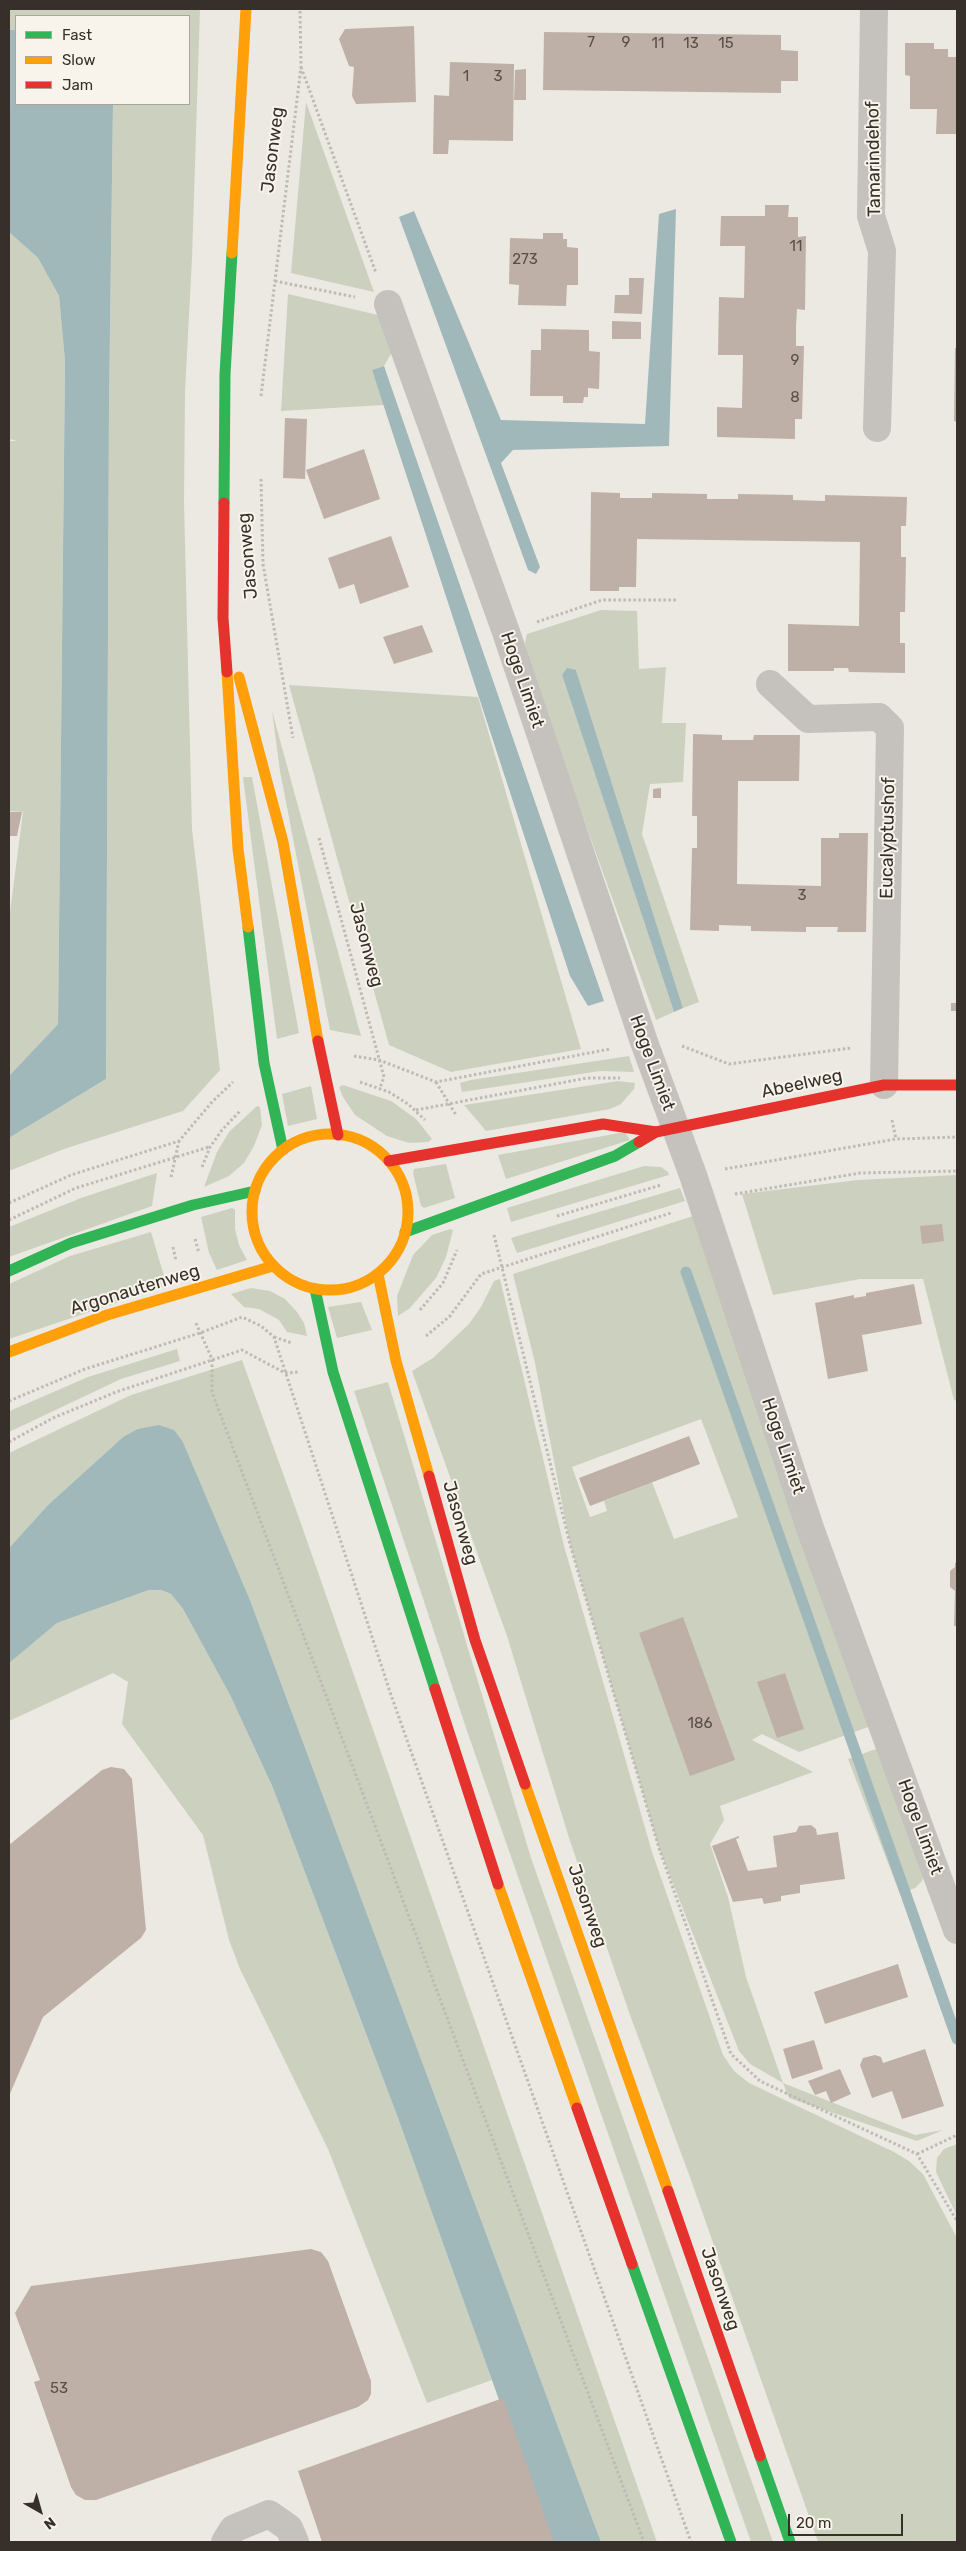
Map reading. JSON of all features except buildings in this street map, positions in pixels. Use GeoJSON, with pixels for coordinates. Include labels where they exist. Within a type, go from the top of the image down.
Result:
{"type":"FeatureCollection","features":[{"type":"Feature","properties":{"kind":"street","name":"Jasonweg"},"geometry":{"type":"LineString","coordinates":[[246,9],[225,374],[223,618],[238,849],[264,1063],[283,1150]]}},
{"type":"Feature","properties":{"kind":"street","name":"Tamarindehof"},"geometry":{"type":"LineString","coordinates":[[874,9],[872,216],[882,251],[877,428]]}},
{"type":"Feature","properties":{"kind":"street","name":"Hoge Limiet"},"geometry":{"type":"LineString","coordinates":[[388,304],[506,632],[644,1042],[666,1130],[701,1204],[810,1528],[957,1930]]}},
{"type":"Feature","properties":{"kind":"street","name":"Jasonweg"},"geometry":{"type":"LineString","coordinates":[[223,618],[283,842],[324,1078],[338,1135]]}},
{"type":"Feature","properties":{"kind":"street","name":"Eucalyptushof"},"geometry":{"type":"LineString","coordinates":[[770,684],[808,719],[879,717],[890,728],[884,1084]]}},
{"type":"Feature","properties":{"kind":"street","name":"Abeelweg"},"geometry":{"type":"LineString","coordinates":[[405,1232],[463,1209],[615,1156],[666,1130],[884,1084],[957,1085]]}},
{"type":"Feature","properties":{"kind":"street","name":"Abeelweg"},"geometry":{"type":"LineString","coordinates":[[389,1161],[603,1124],[666,1130]]}},
{"type":"Feature","properties":{"kind":"street"},"geometry":{"type":"LineString","coordinates":[[338,1135],[366,1144],[389,1161],[402,1182],[406,1194],[408,1207],[405,1232],[395,1255],[378,1274],[348,1288],[315,1289],[292,1281],[273,1266],[261,1249],[254,1230],[252,1210],[255,1191],[266,1168],[283,1150],[309,1137],[338,1135]]}},
{"type":"Feature","properties":{"kind":"street"},"geometry":{"type":"LineString","coordinates":[[9,1271],[71,1243],[193,1205],[255,1191]]}},
{"type":"Feature","properties":{"kind":"street","name":"Argonautenweg"},"geometry":{"type":"LineString","coordinates":[[9,1352],[107,1315],[184,1291],[214,1285],[273,1266]]}},
{"type":"Feature","properties":{"kind":"street","name":"Jasonweg"},"geometry":{"type":"LineString","coordinates":[[378,1274],[390,1333],[475,1640],[790,2542]]}},
{"type":"Feature","properties":{"kind":"street"},"geometry":{"type":"LineString","coordinates":[[315,1289],[333,1372],[504,1902],[731,2542]]}},
{"type":"Feature","properties":{"kind":"street"},"geometry":{"type":"LineString","coordinates":[[225,2542],[233,2529],[269,2514],[289,2528],[295,2542]]}},
{"type":"Feature","properties":{"kind":"path","name":"Jasonweg"},"geometry":{"type":"LineString","coordinates":[[260,402],[301,67],[300,9]]}},
{"type":"Feature","properties":{"kind":"path"},"geometry":{"type":"LineString","coordinates":[[301,67],[388,304]]}},
{"type":"Feature","properties":{"kind":"path"},"geometry":{"type":"LineString","coordinates":[[275,281],[388,304]]}},
{"type":"Feature","properties":{"kind":"path","name":"Jasonweg"},"geometry":{"type":"LineString","coordinates":[[261,478],[263,564],[294,744]]}},
{"type":"Feature","properties":{"kind":"path"},"geometry":{"type":"LineString","coordinates":[[506,632],[602,600],[678,600]]}},
{"type":"Feature","properties":{"kind":"path","name":"Jasonweg"},"geometry":{"type":"LineString","coordinates":[[317,830],[384,1077],[380,1088]]}},
{"type":"Feature","properties":{"kind":"path"},"geometry":{"type":"LineString","coordinates":[[644,1042],[664,1039],[729,1064],[838,1048],[885,1047]]}},
{"type":"Feature","properties":{"kind":"path"},"geometry":{"type":"LineString","coordinates":[[324,1078],[344,1078],[380,1088],[416,1110],[434,1129],[448,1151]]}},
{"type":"Feature","properties":{"kind":"path"},"geometry":{"type":"LineString","coordinates":[[261,1326],[242,1317],[214,1285],[202,1262],[195,1238],[193,1205],[198,1175],[210,1147],[236,1114],[270,1091]]}},
{"type":"Feature","properties":{"kind":"path"},"geometry":{"type":"LineString","coordinates":[[180,1141],[168,1213],[184,1291],[212,1359],[212,1392],[644,2542]]}},
{"type":"Feature","properties":{"kind":"path"},"geometry":{"type":"LineString","coordinates":[[9,1220],[76,1188],[210,1147]]}},
{"type":"Feature","properties":{"kind":"path"},"geometry":{"type":"LineString","coordinates":[[701,1204],[742,1192],[860,1173],[957,1171]]}},
{"type":"Feature","properties":{"kind":"path"},"geometry":{"type":"LineString","coordinates":[[390,1333],[429,1303],[443,1283],[454,1261],[460,1238],[463,1209]]}},
{"type":"Feature","properties":{"kind":"path"},"geometry":{"type":"LineString","coordinates":[[504,1267],[573,1553],[659,1848],[731,2054],[760,2081],[917,2154],[957,2221]]}},
{"type":"Feature","properties":{"kind":"path"},"geometry":{"type":"LineString","coordinates":[[9,1402],[85,1369],[200,1333],[242,1317]]}},
{"type":"Feature","properties":{"kind":"path"},"geometry":{"type":"LineString","coordinates":[[274,1337],[309,1346],[327,1348]]}},
{"type":"Feature","properties":{"kind":"path"},"geometry":{"type":"LineString","coordinates":[[917,2154],[957,2135]]}},
{"type":"Feature","properties":{"kind":"green space"},"geometry":{"type":"Polygon","coordinates":[[[9,9],[200,9],[192,258],[185,392],[184,502],[192,829],[220,1070],[183,1111],[64,1149],[9,1171],[9,1138],[106,1079],[109,407],[113,105],[190,105],[190,15],[15,15],[15,30],[9,30],[9,9]]]}},
{"type":"Feature","properties":{"kind":"green space"},"geometry":{"type":"Polygon","coordinates":[[[306,102],[374,292],[291,273],[306,102]]]}},
{"type":"Feature","properties":{"kind":"green space"},"geometry":{"type":"Polygon","coordinates":[[[9,232],[38,258],[59,296],[65,361],[58,1024],[9,1076],[9,920],[23,812],[9,811],[9,441],[18,441],[9,439],[9,232]]]}},
{"type":"Feature","properties":{"kind":"green space"},"geometry":{"type":"Polygon","coordinates":[[[288,294],[378,315],[392,352],[384,366],[372,370],[384,405],[281,411],[288,294]]]}},
{"type":"Feature","properties":{"kind":"green space"},"geometry":{"type":"Polygon","coordinates":[[[601,610],[637,611],[639,669],[666,667],[662,723],[686,723],[683,782],[650,784],[642,834],[699,1002],[683,1008],[576,670],[562,675],[674,1012],[656,1020],[533,678],[525,643],[527,634],[601,610]]]}},
{"type":"Feature","properties":{"kind":"green space"},"geometry":{"type":"Polygon","coordinates":[[[289,685],[478,697],[581,1049],[451,1072],[389,1045],[289,685]]]}},
{"type":"Feature","properties":{"kind":"green space"},"geometry":{"type":"Polygon","coordinates":[[[272,711],[361,1036],[330,1030],[280,771],[272,711]]]}},
{"type":"Feature","properties":{"kind":"green space"},"geometry":{"type":"Polygon","coordinates":[[[243,777],[252,777],[299,1033],[277,1039],[243,777]]]}},
{"type":"Feature","properties":{"kind":"green space"},"geometry":{"type":"Polygon","coordinates":[[[629,1056],[634,1072],[600,1071],[462,1092],[460,1083],[471,1080],[629,1056]]]}},
{"type":"Feature","properties":{"kind":"green space"},"geometry":{"type":"Polygon","coordinates":[[[618,1081],[635,1083],[634,1089],[621,1104],[610,1109],[486,1131],[464,1105],[618,1081]]]}},
{"type":"Feature","properties":{"kind":"green space"},"geometry":{"type":"Polygon","coordinates":[[[343,1085],[391,1101],[416,1119],[432,1139],[428,1142],[409,1143],[387,1136],[355,1115],[339,1087],[343,1085]]]}},
{"type":"Feature","properties":{"kind":"green space"},"geometry":{"type":"Polygon","coordinates":[[[311,1086],[317,1119],[288,1126],[282,1094],[311,1086]]]}},
{"type":"Feature","properties":{"kind":"green space"},"geometry":{"type":"Polygon","coordinates":[[[257,1106],[260,1107],[262,1125],[254,1146],[244,1163],[229,1176],[204,1187],[217,1152],[229,1132],[257,1106]]]}},
{"type":"Feature","properties":{"kind":"green space"},"geometry":{"type":"Polygon","coordinates":[[[625,1132],[630,1140],[506,1179],[498,1155],[625,1132]]]}},
{"type":"Feature","properties":{"kind":"green space"},"geometry":{"type":"Polygon","coordinates":[[[446,1164],[455,1198],[424,1208],[421,1206],[413,1173],[414,1169],[446,1164]]]}},
{"type":"Feature","properties":{"kind":"green space"},"geometry":{"type":"Polygon","coordinates":[[[644,1166],[661,1167],[669,1175],[511,1222],[507,1208],[644,1166]]]}},
{"type":"Feature","properties":{"kind":"green space"},"geometry":{"type":"Polygon","coordinates":[[[157,1173],[152,1206],[9,1257],[9,1227],[81,1198],[157,1173]]]}},
{"type":"Feature","properties":{"kind":"green space"},"geometry":{"type":"Polygon","coordinates":[[[957,1175],[957,1401],[954,1400],[923,1279],[860,1279],[773,1295],[742,1194],[858,1180],[957,1175]]]}},
{"type":"Feature","properties":{"kind":"green space"},"geometry":{"type":"Polygon","coordinates":[[[680,1188],[685,1201],[517,1253],[511,1238],[680,1188]]]}},
{"type":"Feature","properties":{"kind":"green space"},"geometry":{"type":"Polygon","coordinates":[[[232,1208],[235,1210],[235,1229],[239,1245],[247,1260],[217,1270],[209,1253],[201,1217],[232,1208]]]}},
{"type":"Feature","properties":{"kind":"green space"},"geometry":{"type":"Polygon","coordinates":[[[693,1216],[871,1726],[799,1752],[762,1734],[752,1740],[813,1772],[720,1806],[724,1820],[710,1844],[728,1897],[746,1977],[783,2083],[750,2064],[739,2051],[659,1848],[570,1544],[535,1363],[513,1274],[693,1216]],[[701,1419],[572,1467],[590,1517],[607,1511],[604,1501],[652,1482],[674,1539],[738,1517],[701,1419]]]}},
{"type":"Feature","properties":{"kind":"green space"},"geometry":{"type":"Polygon","coordinates":[[[450,1229],[453,1230],[446,1257],[436,1278],[410,1308],[398,1316],[397,1296],[413,1255],[432,1235],[450,1229]]]}},
{"type":"Feature","properties":{"kind":"green space"},"geometry":{"type":"Polygon","coordinates":[[[151,1232],[167,1286],[9,1339],[9,1284],[70,1256],[151,1232]]]}},
{"type":"Feature","properties":{"kind":"green space"},"geometry":{"type":"Polygon","coordinates":[[[500,1279],[564,1546],[652,1852],[723,2055],[734,2071],[749,2083],[894,2152],[909,2161],[923,2174],[957,2238],[957,2542],[818,2542],[691,2180],[630,2015],[569,1838],[507,1636],[412,1371],[433,1358],[469,1324],[481,1307],[494,1281],[500,1279]]]}},
{"type":"Feature","properties":{"kind":"green space"},"geometry":{"type":"Polygon","coordinates":[[[251,1288],[270,1291],[285,1299],[304,1323],[307,1336],[287,1332],[279,1320],[259,1309],[244,1307],[231,1294],[251,1288]]]}},
{"type":"Feature","properties":{"kind":"green space"},"geometry":{"type":"Polygon","coordinates":[[[361,1302],[372,1330],[337,1338],[328,1307],[361,1302]]]}},
{"type":"Feature","properties":{"kind":"green space"},"geometry":{"type":"Polygon","coordinates":[[[177,1349],[180,1361],[121,1379],[9,1432],[9,1412],[12,1410],[88,1377],[177,1349]]]}},
{"type":"Feature","properties":{"kind":"green space"},"geometry":{"type":"Polygon","coordinates":[[[242,1360],[657,2542],[601,2542],[250,1600],[183,1442],[123,1437],[48,1505],[9,1548],[9,1453],[131,1395],[242,1360]]]}},
{"type":"Feature","properties":{"kind":"green space"},"geometry":{"type":"Polygon","coordinates":[[[388,1382],[531,1858],[773,2542],[751,2542],[467,1731],[354,1391],[388,1382]]]}},
{"type":"Feature","properties":{"kind":"green space"},"geometry":{"type":"Polygon","coordinates":[[[149,1590],[161,1590],[171,1594],[183,1609],[230,1695],[273,1788],[398,2118],[492,2380],[427,2403],[328,2149],[240,1969],[229,1940],[203,1835],[122,1724],[128,1682],[113,1673],[9,1721],[9,1663],[15,1657],[57,1623],[149,1590]]]}},
{"type":"Feature","properties":{"kind":"green space"},"geometry":{"type":"Polygon","coordinates":[[[879,1748],[924,1871],[922,1881],[915,1888],[900,1894],[848,1759],[879,1748]]]}},
{"type":"Feature","properties":{"kind":"green space"},"geometry":{"type":"Polygon","coordinates":[[[783,2083],[915,2135],[943,2130],[917,2141],[789,2098],[783,2083]]]}},
{"type":"Feature","properties":{"kind":"green space"},"geometry":{"type":"Polygon","coordinates":[[[957,2144],[957,2216],[936,2172],[937,2158],[944,2149],[957,2144]]]}},
{"type":"Feature","properties":{"kind":"water"},"geometry":{"type":"Polygon","coordinates":[[[9,30],[15,30],[15,105],[113,105],[109,407],[106,1079],[9,1138],[9,1076],[58,1024],[65,361],[59,296],[38,258],[9,232],[9,30]]]}},
{"type":"Feature","properties":{"kind":"water"},"geometry":{"type":"Polygon","coordinates":[[[676,209],[669,446],[513,450],[501,463],[540,567],[536,574],[528,570],[399,217],[414,211],[501,420],[645,424],[659,214],[676,209]]]}},
{"type":"Feature","properties":{"kind":"water"},"geometry":{"type":"Polygon","coordinates":[[[384,366],[604,1001],[588,1006],[570,976],[372,370],[384,366]]]}},
{"type":"Feature","properties":{"kind":"water"},"geometry":{"type":"Polygon","coordinates":[[[567,668],[576,670],[683,1008],[674,1012],[562,675],[567,668]]]}},
{"type":"Feature","properties":{"kind":"water"},"geometry":{"type":"Polygon","coordinates":[[[159,1425],[174,1430],[183,1442],[250,1600],[601,2542],[550,2542],[398,2118],[273,1788],[230,1695],[183,1609],[171,1594],[161,1590],[149,1590],[57,1623],[9,1663],[9,1548],[48,1505],[123,1437],[138,1429],[159,1425]]]}},
{"type":"Feature","properties":{"kind":"waterway"},"geometry":{"type":"LineString","coordinates":[[686,1272],[957,2039]]}},
{"type":"Feature","properties":{"kind":"traffic: fast"},"geometry":{"type":"LineString","coordinates":[[224,503],[225,374],[232,253]]}},
{"type":"Feature","properties":{"kind":"traffic: fast"},"geometry":{"type":"LineString","coordinates":[[248,927],[264,1063],[283,1150]]}},
{"type":"Feature","properties":{"kind":"traffic: fast"},"geometry":{"type":"LineString","coordinates":[[405,1232],[615,1156],[639,1142]]}},
{"type":"Feature","properties":{"kind":"traffic: fast"},"geometry":{"type":"LineString","coordinates":[[9,1271],[71,1243],[193,1205],[255,1191]]}},
{"type":"Feature","properties":{"kind":"traffic: fast"},"geometry":{"type":"LineString","coordinates":[[315,1289],[333,1372],[435,1689]]}},
{"type":"Feature","properties":{"kind":"traffic: fast"},"geometry":{"type":"LineString","coordinates":[[632,2264],[731,2542]]}},
{"type":"Feature","properties":{"kind":"traffic: fast"},"geometry":{"type":"LineString","coordinates":[[760,2456],[790,2542]]}},
{"type":"Feature","properties":{"kind":"traffic: slow"},"geometry":{"type":"LineString","coordinates":[[232,253],[246,9]]}},
{"type":"Feature","properties":{"kind":"traffic: slow"},"geometry":{"type":"LineString","coordinates":[[227,672],[238,849],[248,927]]}},
{"type":"Feature","properties":{"kind":"traffic: slow"},"geometry":{"type":"LineString","coordinates":[[239,677],[283,842],[318,1041]]}},
{"type":"Feature","properties":{"kind":"traffic: slow"},"geometry":{"type":"LineString","coordinates":[[330,1134],[360,1140],[373,1147],[385,1157],[395,1169],[402,1182],[408,1212],[402,1242],[395,1255],[385,1267],[373,1277],[360,1284],[330,1290],[300,1284],[287,1277],[275,1267],[265,1255],[258,1242],[252,1212],[258,1182],[265,1169],[275,1157],[287,1147],[300,1140],[330,1134]]}},
{"type":"Feature","properties":{"kind":"traffic: slow"},"geometry":{"type":"LineString","coordinates":[[9,1352],[107,1315],[273,1266]]}},
{"type":"Feature","properties":{"kind":"traffic: slow"},"geometry":{"type":"LineString","coordinates":[[378,1274],[396,1361],[429,1476]]}},
{"type":"Feature","properties":{"kind":"traffic: slow"},"geometry":{"type":"LineString","coordinates":[[525,1784],[668,2191]]}},
{"type":"Feature","properties":{"kind":"traffic: slow"},"geometry":{"type":"LineString","coordinates":[[498,1884],[577,2108]]}},
{"type":"Feature","properties":{"kind":"traffic: jam"},"geometry":{"type":"LineString","coordinates":[[224,503],[223,618],[227,672]]}},
{"type":"Feature","properties":{"kind":"traffic: jam"},"geometry":{"type":"LineString","coordinates":[[318,1041],[338,1135]]}},
{"type":"Feature","properties":{"kind":"traffic: jam"},"geometry":{"type":"LineString","coordinates":[[639,1142],[656,1132],[884,1085],[957,1085]]}},
{"type":"Feature","properties":{"kind":"traffic: jam"},"geometry":{"type":"LineString","coordinates":[[389,1161],[603,1124],[656,1132]]}},
{"type":"Feature","properties":{"kind":"traffic: jam"},"geometry":{"type":"LineString","coordinates":[[429,1476],[475,1640],[525,1784]]}},
{"type":"Feature","properties":{"kind":"traffic: jam"},"geometry":{"type":"LineString","coordinates":[[435,1689],[498,1884]]}},
{"type":"Feature","properties":{"kind":"traffic: jam"},"geometry":{"type":"LineString","coordinates":[[577,2108],[632,2264]]}},
{"type":"Feature","properties":{"kind":"traffic: jam"},"geometry":{"type":"LineString","coordinates":[[668,2191],[760,2456]]}}]}
